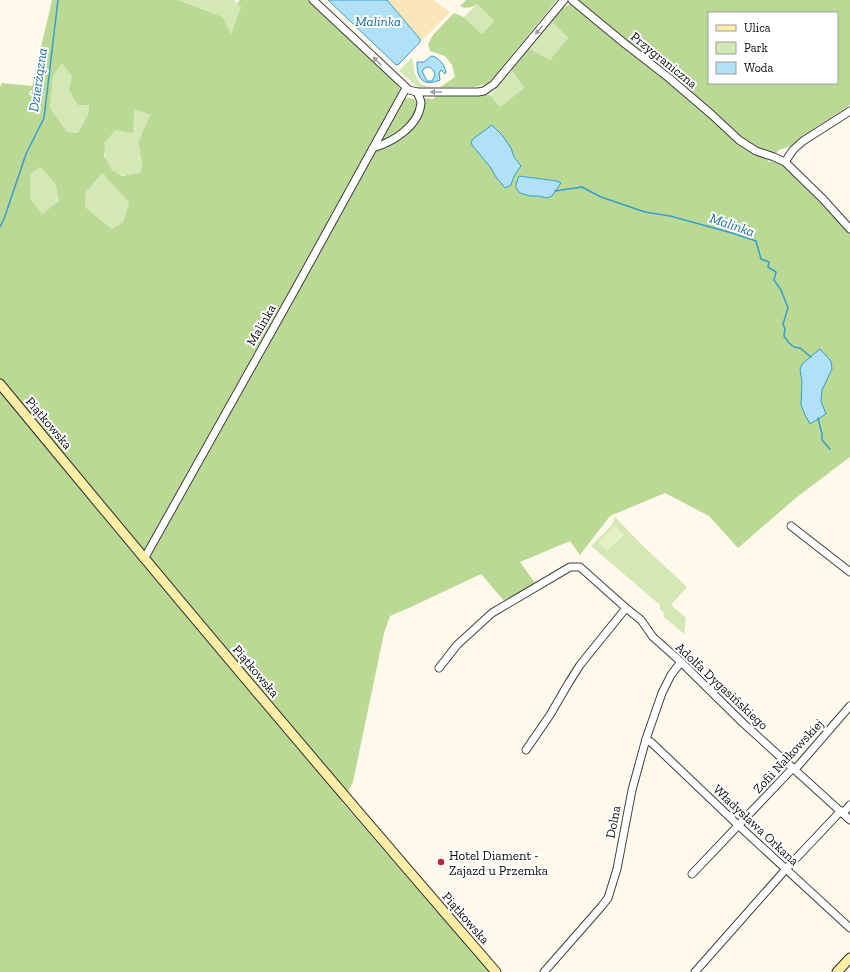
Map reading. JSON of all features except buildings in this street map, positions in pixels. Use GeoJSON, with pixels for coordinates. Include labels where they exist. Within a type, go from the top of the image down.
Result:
{"type":"FeatureCollection","features":[{"type":"Feature","properties":{"kind":"main road","name":"Piątkowska"},"geometry":{"type":"LineString","coordinates":[[0,384],[144,559],[496,972]]}},
{"type":"Feature","properties":{"kind":"main road"},"geometry":{"type":"LineString","coordinates":[[837,972],[849,961]]}},
{"type":"Feature","properties":{"kind":"street"},"geometry":{"type":"LineString","coordinates":[[313,0],[406,88],[417,92],[478,92],[484,91],[491,87],[564,0]]}},
{"type":"Feature","properties":{"kind":"street","name":"Przygraniczna"},"geometry":{"type":"LineString","coordinates":[[572,0],[624,44],[681,88],[739,140],[756,150],[785,162],[823,199],[850,229]]}},
{"type":"Feature","properties":{"kind":"street","name":"Malinka"},"geometry":{"type":"LineString","coordinates":[[144,559],[406,88]]}},
{"type":"Feature","properties":{"kind":"street"},"geometry":{"type":"LineString","coordinates":[[373,148],[382,145],[405,132],[418,116],[421,102],[417,92]]}},
{"type":"Feature","properties":{"kind":"street"},"geometry":{"type":"LineString","coordinates":[[785,162],[792,150],[803,141],[850,111]]}},
{"type":"Feature","properties":{"kind":"street"},"geometry":{"type":"LineString","coordinates":[[791,526],[850,572]]}},
{"type":"Feature","properties":{"kind":"street","name":"Adolfa Dygasińskiego"},"geometry":{"type":"LineString","coordinates":[[439,668],[457,645],[492,613],[570,567],[580,567],[641,620],[653,637],[743,723],[850,820]]}},
{"type":"Feature","properties":{"kind":"street"},"geometry":{"type":"LineString","coordinates":[[526,750],[550,715],[580,666],[626,608]]}},
{"type":"Feature","properties":{"kind":"street","name":"Dolna"},"geometry":{"type":"LineString","coordinates":[[544,972],[608,898],[617,869],[632,790],[646,739],[662,693],[671,675],[680,662]]}},
{"type":"Feature","properties":{"kind":"street","name":"Zofii Nałkowskiej"},"geometry":{"type":"LineString","coordinates":[[692,874],[793,768],[798,766],[850,706]]}},
{"type":"Feature","properties":{"kind":"street","name":"Władysława Orkana"},"geometry":{"type":"LineString","coordinates":[[646,739],[850,928]]}},
{"type":"Feature","properties":{"kind":"street"},"geometry":{"type":"LineString","coordinates":[[695,972],[786,869],[840,811],[845,811],[850,805]]}},
{"type":"Feature","properties":{"kind":"green space"},"geometry":{"type":"Polygon","coordinates":[[[52,0],[178,0],[223,17],[231,34],[241,7],[237,4],[240,0],[310,0],[396,82],[399,90],[394,101],[400,106],[404,99],[408,98],[414,99],[418,104],[424,98],[433,99],[436,96],[490,95],[500,107],[524,88],[511,69],[528,48],[550,60],[568,38],[551,21],[563,8],[578,0],[850,0],[850,105],[804,135],[793,145],[779,150],[767,162],[781,161],[850,232],[850,457],[797,497],[738,548],[709,516],[665,493],[610,516],[580,555],[570,541],[520,562],[535,583],[505,602],[481,574],[390,616],[384,633],[353,782],[342,802],[489,972],[0,972],[0,87],[2,83],[32,86],[52,0]],[[62,63],[53,76],[50,108],[67,132],[78,133],[88,114],[89,105],[78,105],[69,90],[72,76],[62,63]],[[134,109],[133,133],[115,130],[105,143],[104,156],[112,170],[122,176],[140,173],[142,163],[138,142],[150,115],[134,109]],[[472,145],[491,168],[496,177],[511,185],[521,166],[514,157],[511,148],[472,145]],[[40,167],[30,174],[30,198],[42,214],[59,201],[55,183],[40,167]],[[102,173],[86,192],[85,207],[112,229],[123,222],[129,202],[102,173]],[[520,176],[516,184],[516,188],[530,196],[547,198],[557,181],[520,176]]]}},
{"type":"Feature","properties":{"kind":"green space"},"geometry":{"type":"Polygon","coordinates":[[[178,0],[234,0],[241,7],[231,34],[223,17],[178,0]]]}},
{"type":"Feature","properties":{"kind":"green space"},"geometry":{"type":"Polygon","coordinates":[[[466,0],[557,0],[494,77],[486,84],[475,87],[440,87],[455,77],[452,65],[445,56],[430,51],[428,44],[433,35],[454,13],[464,17],[482,34],[494,21],[477,4],[468,8],[460,6],[466,0]]]}},
{"type":"Feature","properties":{"kind":"green space"},"geometry":{"type":"Polygon","coordinates":[[[477,4],[494,21],[482,34],[464,17],[477,4]]]}},
{"type":"Feature","properties":{"kind":"green space"},"geometry":{"type":"Polygon","coordinates":[[[551,21],[568,38],[550,60],[528,48],[551,21]]]}},
{"type":"Feature","properties":{"kind":"green space"},"geometry":{"type":"Polygon","coordinates":[[[411,58],[419,82],[431,87],[418,87],[399,71],[411,58]]]}},
{"type":"Feature","properties":{"kind":"green space"},"geometry":{"type":"Polygon","coordinates":[[[62,62],[89,105],[88,114],[78,133],[67,132],[50,108],[53,76],[62,62]]]}},
{"type":"Feature","properties":{"kind":"green space"},"geometry":{"type":"Polygon","coordinates":[[[511,69],[524,88],[500,107],[490,95],[511,69]]]}},
{"type":"Feature","properties":{"kind":"green space"},"geometry":{"type":"Polygon","coordinates":[[[134,108],[150,115],[138,142],[142,163],[140,173],[121,175],[109,166],[105,157],[104,147],[111,134],[134,108]]]}},
{"type":"Feature","properties":{"kind":"green space"},"geometry":{"type":"Polygon","coordinates":[[[40,167],[55,183],[59,201],[42,214],[30,198],[30,174],[40,167]]]}},
{"type":"Feature","properties":{"kind":"green space"},"geometry":{"type":"Polygon","coordinates":[[[102,172],[129,202],[123,222],[112,229],[85,207],[86,192],[102,172]]]}},
{"type":"Feature","properties":{"kind":"green space"},"geometry":{"type":"Polygon","coordinates":[[[615,517],[642,545],[687,587],[671,605],[686,618],[684,634],[663,616],[665,614],[660,609],[660,605],[591,546],[612,525],[615,517]]]}},
{"type":"Feature","properties":{"kind":"green space"},"geometry":{"type":"Polygon","coordinates":[[[615,526],[624,535],[607,551],[598,542],[615,526]]]}},
{"type":"Feature","properties":{"kind":"sand"},"geometry":{"type":"Polygon","coordinates":[[[387,0],[434,0],[450,12],[421,41],[387,0]]]}},
{"type":"Feature","properties":{"kind":"water","name":"Malinka"},"geometry":{"type":"Polygon","coordinates":[[[328,0],[387,0],[420,39],[420,42],[399,64],[396,65],[328,0]]]}},
{"type":"Feature","properties":{"kind":"water"},"geometry":{"type":"Polygon","coordinates":[[[430,57],[435,57],[439,60],[446,72],[445,74],[441,70],[439,73],[440,80],[429,83],[422,80],[420,77],[417,62],[424,62],[430,57]],[[427,67],[422,71],[427,81],[432,81],[435,75],[434,72],[427,67]]]}},
{"type":"Feature","properties":{"kind":"water"},"geometry":{"type":"Polygon","coordinates":[[[492,125],[502,135],[511,148],[514,157],[521,166],[511,185],[505,188],[471,142],[492,125]]]}},
{"type":"Feature","properties":{"kind":"water"},"geometry":{"type":"Polygon","coordinates":[[[519,176],[557,181],[561,183],[552,196],[547,198],[530,196],[520,193],[516,188],[519,176]]]}},
{"type":"Feature","properties":{"kind":"water"},"geometry":{"type":"Polygon","coordinates":[[[820,349],[831,361],[832,369],[822,390],[821,401],[826,414],[810,424],[801,405],[802,381],[800,370],[802,364],[820,349]]]}},
{"type":"Feature","properties":{"kind":"waterway","name":"Dzierżązna"},"geometry":{"type":"LineString","coordinates":[[0,227],[26,154],[44,118],[58,0]]}},
{"type":"Feature","properties":{"kind":"waterway","name":"Malinka"},"geometry":{"type":"LineString","coordinates":[[555,191],[582,187],[601,197],[645,212],[670,216],[756,241],[761,259],[769,262],[768,267],[776,272],[774,280],[781,290],[788,308],[783,324],[785,329],[784,336],[794,347],[800,348],[811,357]]}},
{"type":"Feature","properties":{"kind":"waterway","name":"Malinka"},"geometry":{"type":"LineString","coordinates":[[818,418],[822,440],[830,449]]}},
{"type":"Feature","properties":{"kind":"place","name":"Hotel Diament - Zajazd u Przemka"},"geometry":{"type":"Point","coordinates":[441,862]}}]}
